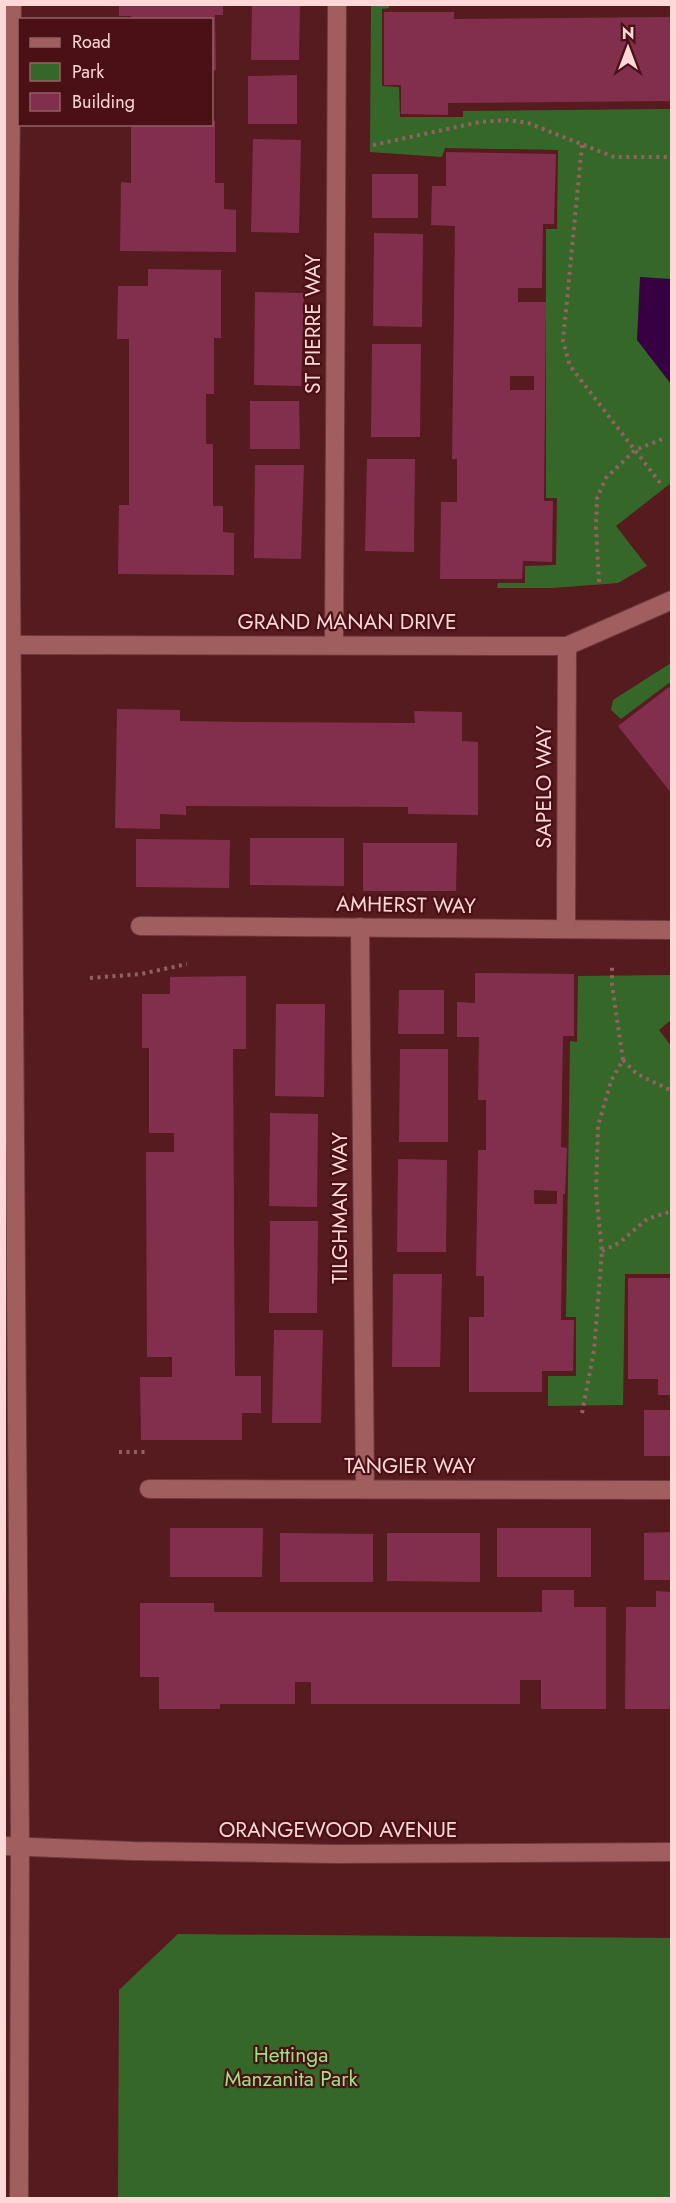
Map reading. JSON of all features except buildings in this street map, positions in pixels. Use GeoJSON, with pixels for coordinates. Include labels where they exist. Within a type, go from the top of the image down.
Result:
{"type":"FeatureCollection","features":[{"type":"Feature","properties":{"kind":"street"},"geometry":{"type":"LineString","coordinates":[[12,4],[7,291],[12,645],[12,1846],[19,2199]]}},
{"type":"Feature","properties":{"kind":"street","name":"ST PIERRE WAY"},"geometry":{"type":"LineString","coordinates":[[334,645],[337,4]]}},
{"type":"Feature","properties":{"kind":"street","name":"GRAND MANAN DRIVE"},"geometry":{"type":"LineString","coordinates":[[12,645],[567,646],[672,600]]}},
{"type":"Feature","properties":{"kind":"street","name":"SAPELO WAY"},"geometry":{"type":"LineString","coordinates":[[566,929],[567,646]]}},
{"type":"Feature","properties":{"kind":"street","name":"AMHERST WAY"},"geometry":{"type":"LineString","coordinates":[[140,926],[672,930]]}},
{"type":"Feature","properties":{"kind":"street","name":"TILGHMAN WAY"},"geometry":{"type":"LineString","coordinates":[[360,927],[365,1488]]}},
{"type":"Feature","properties":{"kind":"street","name":"TANGIER WAY"},"geometry":{"type":"LineString","coordinates":[[149,1489],[672,1490]]}},
{"type":"Feature","properties":{"kind":"street","name":"ORANGEWOOD AVENUE"},"geometry":{"type":"LineString","coordinates":[[12,1846],[337,1854],[672,1852]]}},
{"type":"Feature","properties":{"kind":"path"},"geometry":{"type":"LineString","coordinates":[[336,151],[480,122],[508,120],[528,123],[614,157],[672,157]]}},
{"type":"Feature","properties":{"kind":"path"},"geometry":{"type":"LineString","coordinates":[[582,145],[563,342],[570,366],[661,484]]}},
{"type":"Feature","properties":{"kind":"path"},"geometry":{"type":"LineString","coordinates":[[599,582],[597,498],[606,478],[635,450],[665,438]]}},
{"type":"Feature","properties":{"kind":"path"},"geometry":{"type":"LineString","coordinates":[[90,978],[141,975],[200,961],[201,926]]}},
{"type":"Feature","properties":{"kind":"path"},"geometry":{"type":"LineString","coordinates":[[582,1413],[594,1351],[602,1251],[596,1193],[598,1126],[611,1081],[622,1060],[612,985],[612,964]]}},
{"type":"Feature","properties":{"kind":"path"},"geometry":{"type":"LineString","coordinates":[[622,1060],[638,1074],[672,1092]]}},
{"type":"Feature","properties":{"kind":"path"},"geometry":{"type":"LineString","coordinates":[[602,1251],[619,1243],[647,1219],[672,1211]]}},
{"type":"Feature","properties":{"kind":"green space"},"geometry":{"type":"Polygon","coordinates":[[[371,5],[389,5],[389,8],[382,9],[382,86],[399,87],[400,117],[463,117],[463,111],[671,109],[671,483],[616,526],[647,566],[618,583],[552,588],[497,588],[498,583],[525,583],[525,566],[556,565],[557,498],[546,498],[546,229],[557,229],[558,150],[445,148],[442,157],[370,152],[371,5]]]}},
{"type":"Feature","properties":{"kind":"green space"},"geometry":{"type":"Polygon","coordinates":[[[671,663],[671,685],[669,683],[621,719],[611,710],[613,700],[671,663]]]}},
{"type":"Feature","properties":{"kind":"green space"},"geometry":{"type":"Polygon","coordinates":[[[671,975],[671,1020],[659,1030],[671,1046],[671,1274],[625,1274],[623,1405],[548,1406],[548,1376],[576,1376],[576,1317],[566,1317],[570,1041],[577,1042],[578,976],[671,975]]]}},
{"type":"Feature","properties":{"kind":"green space","name":"Hettinga Manzanita Park"},"geometry":{"type":"Polygon","coordinates":[[[178,1934],[671,1938],[671,2198],[118,2198],[119,1990],[178,1934]]]}},
{"type":"Feature","properties":{"kind":"shaded area"},"geometry":{"type":"Polygon","coordinates":[[[640,277],[671,279],[671,384],[637,340],[640,277]]]}}]}
